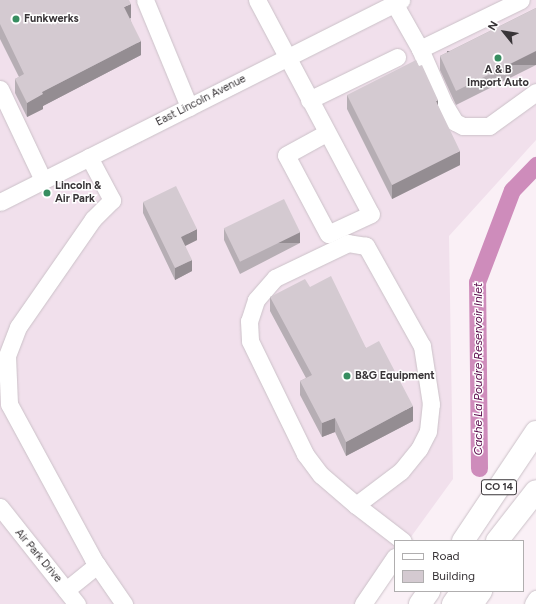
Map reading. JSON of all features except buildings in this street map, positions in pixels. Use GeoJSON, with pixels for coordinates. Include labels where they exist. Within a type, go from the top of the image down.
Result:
{"type":"FeatureCollection","features":[{"type":"Feature","properties":{"kind":"highway","name":"CO 14"},"geometry":{"type":"LineString","coordinates":[[464,540],[536,432]]}},
{"type":"Feature","properties":{"kind":"highway"},"geometry":{"type":"LineString","coordinates":[[498,540],[536,491]]}},
{"type":"Feature","properties":{"kind":"highway"},"geometry":{"type":"LineString","coordinates":[[515,540],[536,508]]}},
{"type":"Feature","properties":{"kind":"highway"},"geometry":{"type":"LineString","coordinates":[[420,604],[428,592]]}},
{"type":"Feature","properties":{"kind":"highway"},"geometry":{"type":"LineString","coordinates":[[453,604],[461,592]]}},
{"type":"Feature","properties":{"kind":"highway"},"geometry":{"type":"LineString","coordinates":[[472,604],[480,592]]}},
{"type":"Feature","properties":{"kind":"street"},"geometry":{"type":"LineString","coordinates":[[146,0],[189,107]]}},
{"type":"Feature","properties":{"kind":"street"},"geometry":{"type":"LineString","coordinates":[[257,0],[286,58],[371,214],[328,234],[286,155],[326,133]]}},
{"type":"Feature","properties":{"kind":"street"},"geometry":{"type":"LineString","coordinates":[[420,49],[521,0]]}},
{"type":"Feature","properties":{"kind":"street"},"geometry":{"type":"LineString","coordinates":[[388,3],[420,49],[444,104],[455,122],[463,126],[489,126],[536,92]]}},
{"type":"Feature","properties":{"kind":"street","name":"East Lincoln Avenue"},"geometry":{"type":"LineString","coordinates":[[0,202],[286,58],[388,3]]}},
{"type":"Feature","properties":{"kind":"street"},"geometry":{"type":"LineString","coordinates":[[309,100],[397,57]]}},
{"type":"Feature","properties":{"kind":"street"},"geometry":{"type":"LineString","coordinates":[[0,89],[43,180]]}},
{"type":"Feature","properties":{"kind":"street"},"geometry":{"type":"LineString","coordinates":[[89,157],[112,200],[93,219],[18,326],[7,356],[6,374],[8,404],[97,565],[124,604]]}},
{"type":"Feature","properties":{"kind":"street"},"geometry":{"type":"LineString","coordinates":[[356,505],[401,471],[419,449],[428,431],[431,404],[422,346],[366,246],[348,243],[275,278],[256,300],[250,321],[250,341],[305,454],[320,475],[356,505],[402,540]]}},
{"type":"Feature","properties":{"kind":"street","name":"Air Park Drive"},"geometry":{"type":"LineString","coordinates":[[1,513],[77,604]]}},
{"type":"Feature","properties":{"kind":"street"},"geometry":{"type":"LineString","coordinates":[[363,604],[394,558]]}},
{"type":"Feature","properties":{"kind":"street"},"geometry":{"type":"LineString","coordinates":[[66,590],[97,565]]}},
{"type":"Feature","properties":{"kind":"street"},"geometry":{"type":"LineString","coordinates":[[533,604],[536,599]]}},
{"type":"Feature","properties":{"kind":"shaded area"},"geometry":{"type":"Polygon","coordinates":[[[0,0],[536,0],[536,140],[449,236],[453,479],[409,540],[394,540],[394,560],[363,604],[0,604],[0,0]]]}},
{"type":"Feature","properties":{"kind":"waterway","name":"Cache La Poudre Reservoir Inlet"},"geometry":{"type":"LineString","coordinates":[[479,468],[477,282],[512,190],[536,165]]}},
{"type":"Feature","properties":{"kind":"place","name":"Funkwerks"},"geometry":{"type":"Point","coordinates":[16,19]}},
{"type":"Feature","properties":{"kind":"place","name":"A & B Import Auto"},"geometry":{"type":"Point","coordinates":[498,58]}},
{"type":"Feature","properties":{"kind":"place","name":"Lincoln & Air Park"},"geometry":{"type":"Point","coordinates":[47,193]}},
{"type":"Feature","properties":{"kind":"place","name":"B&G Equipment"},"geometry":{"type":"Point","coordinates":[347,376]}}]}
